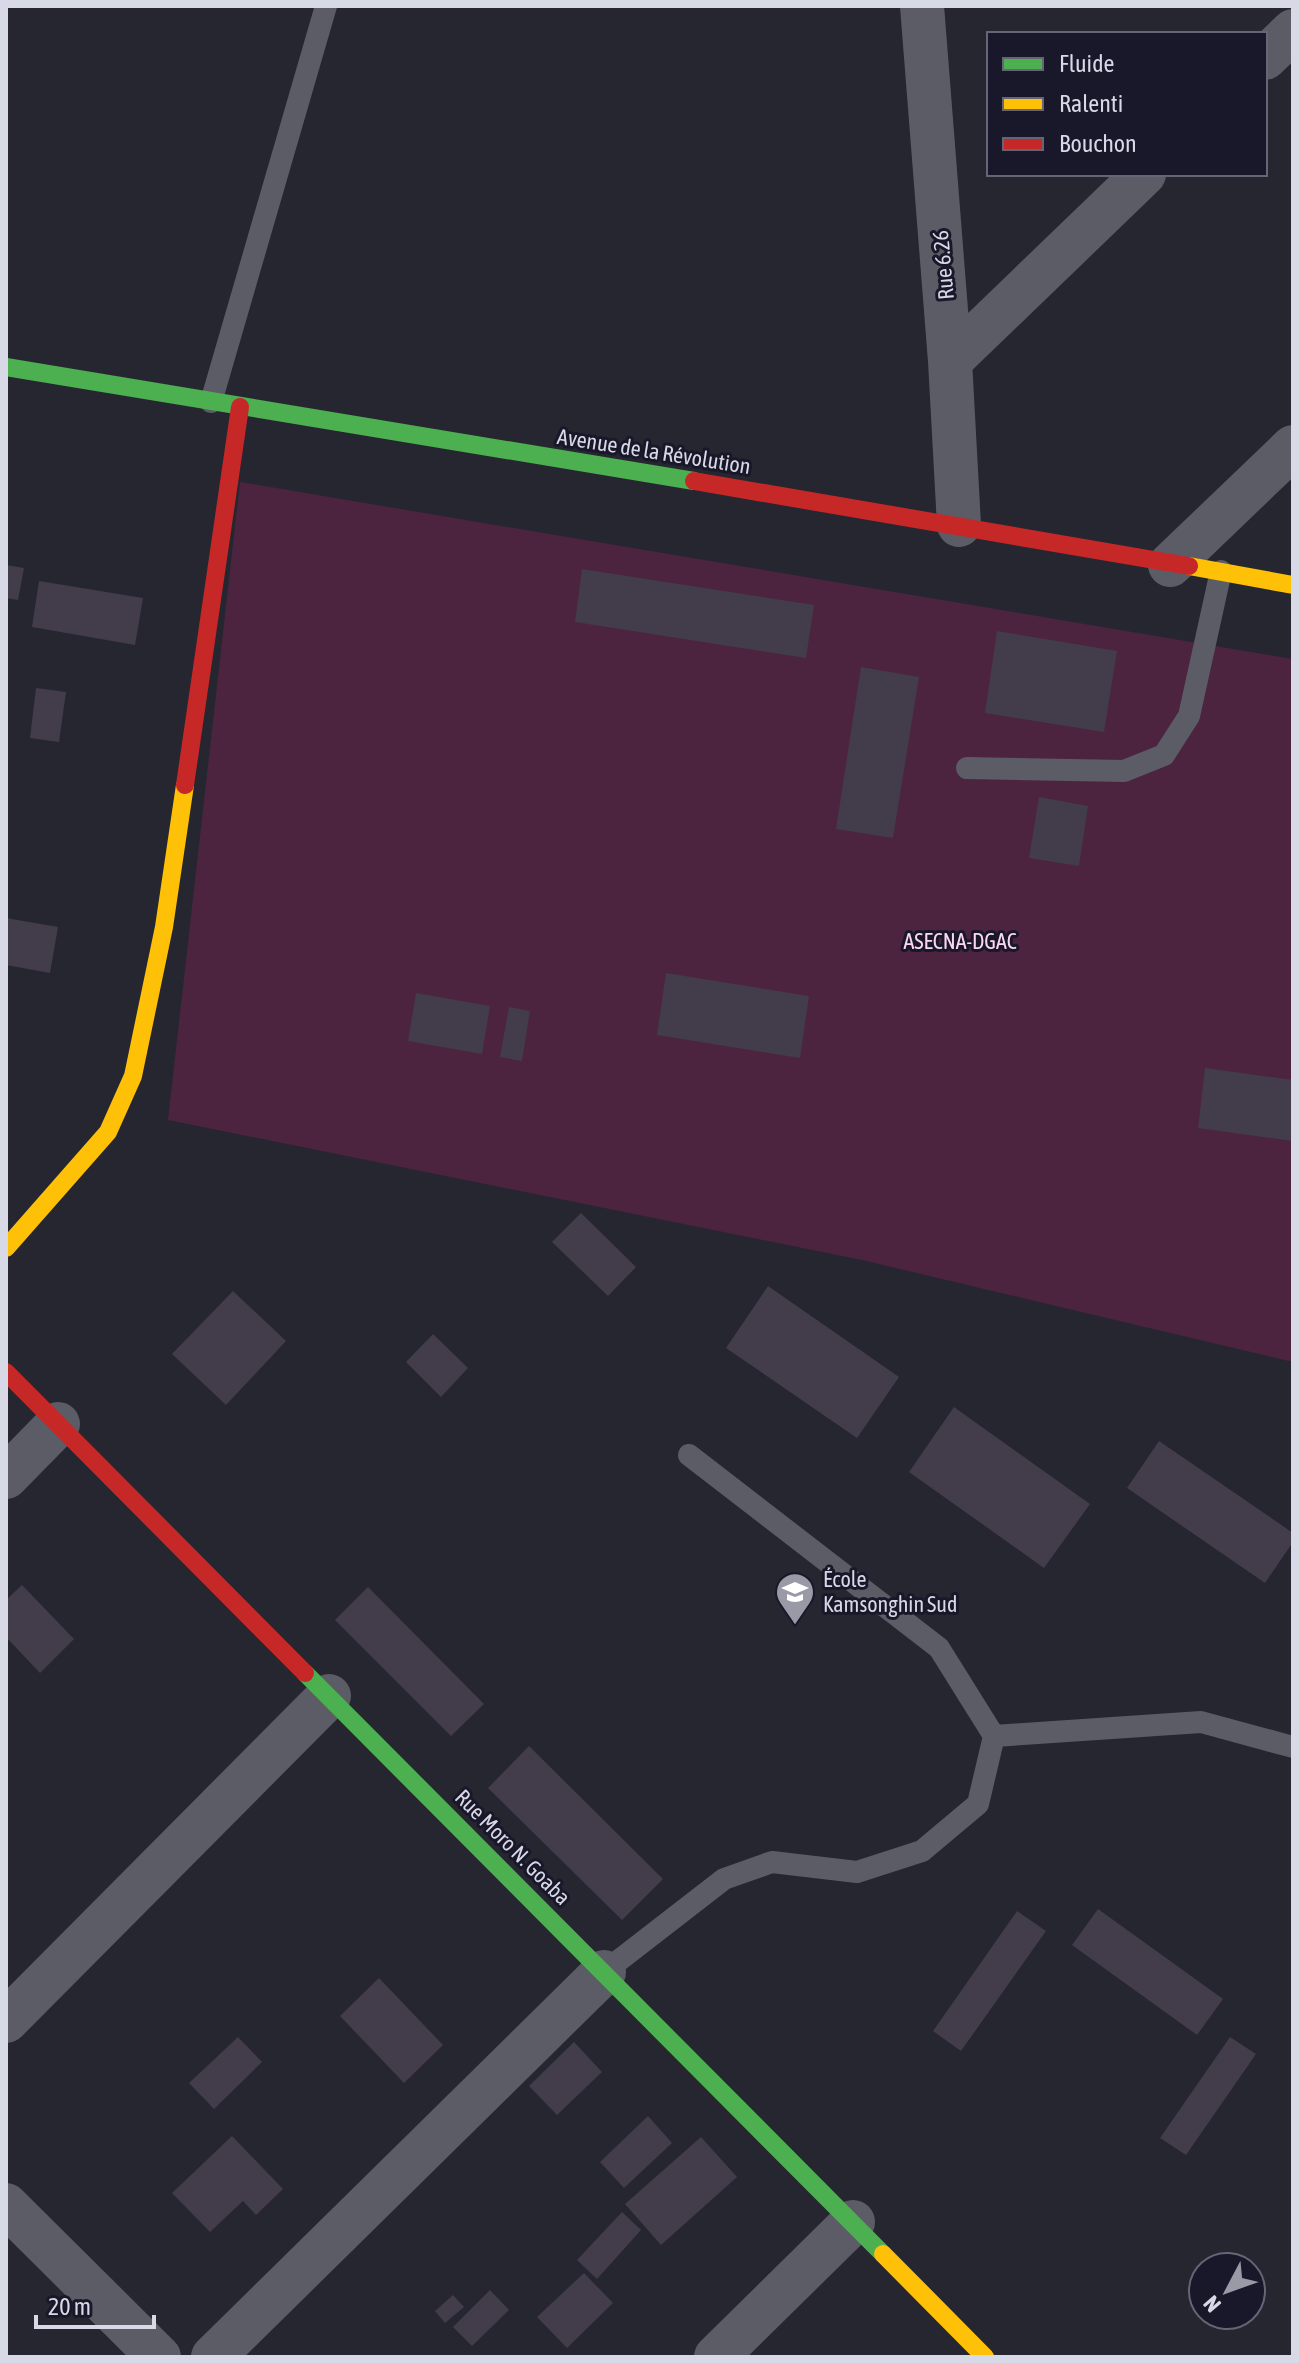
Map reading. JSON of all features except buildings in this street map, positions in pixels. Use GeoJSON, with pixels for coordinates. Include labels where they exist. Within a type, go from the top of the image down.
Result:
{"type":"FeatureCollection","features":[{"type":"Feature","properties":{"kind":"street","name":"Rue 6.26"},"geometry":{"type":"LineString","coordinates":[[922,6],[950,361],[959,525]]}},
{"type":"Feature","properties":{"kind":"street"},"geometry":{"type":"LineString","coordinates":[[1267,56],[1293,31]]}},
{"type":"Feature","properties":{"kind":"street"},"geometry":{"type":"LineString","coordinates":[[950,361],[1142,176]]}},
{"type":"Feature","properties":{"kind":"street","name":"Avenue de la Révolution"},"geometry":{"type":"LineString","coordinates":[[6,367],[959,525],[1293,585]]}},
{"type":"Feature","properties":{"kind":"street"},"geometry":{"type":"LineString","coordinates":[[6,1248],[108,1132],[133,1076],[164,927],[240,407]]}},
{"type":"Feature","properties":{"kind":"street"},"geometry":{"type":"LineString","coordinates":[[1170,565],[1293,447]]}},
{"type":"Feature","properties":{"kind":"street","name":"Rue Moro N. Goaba"},"geometry":{"type":"LineString","coordinates":[[6,1372],[985,2357]]}},
{"type":"Feature","properties":{"kind":"street"},"geometry":{"type":"LineString","coordinates":[[6,1477],[58,1424]]}},
{"type":"Feature","properties":{"kind":"street"},"geometry":{"type":"LineString","coordinates":[[6,2021],[329,1696]]}},
{"type":"Feature","properties":{"kind":"street"},"geometry":{"type":"LineString","coordinates":[[213,2357],[604,1972]]}},
{"type":"Feature","properties":{"kind":"street"},"geometry":{"type":"LineString","coordinates":[[6,2205],[159,2357]]}},
{"type":"Feature","properties":{"kind":"street"},"geometry":{"type":"LineString","coordinates":[[716,2357],[853,2222]]}},
{"type":"Feature","properties":{"kind":"lane"},"geometry":{"type":"LineString","coordinates":[[211,402],[326,6]]}},
{"type":"Feature","properties":{"kind":"lane"},"geometry":{"type":"LineString","coordinates":[[967,768],[1124,771],[1164,755],[1189,716],[1221,571]]}},
{"type":"Feature","properties":{"kind":"lane"},"geometry":{"type":"LineString","coordinates":[[604,1972],[724,1879],[772,1862],[857,1872],[922,1851],[978,1804],[994,1736],[939,1648],[689,1455]]}},
{"type":"Feature","properties":{"kind":"lane"},"geometry":{"type":"LineString","coordinates":[[994,1736],[1201,1722],[1293,1747]]}},
{"type":"Feature","properties":{"kind":"green space","name":"ASECNA-DGAC"},"geometry":{"type":"Polygon","coordinates":[[[240,482],[1293,659],[1293,1362],[862,1260],[168,1120],[240,482]]]}},
{"type":"Feature","properties":{"kind":"traffic: fast"},"geometry":{"type":"LineString","coordinates":[[6,367],[694,481]]}},
{"type":"Feature","properties":{"kind":"traffic: fast"},"geometry":{"type":"LineString","coordinates":[[305,1673],[883,2254]]}},
{"type":"Feature","properties":{"kind":"traffic: slow"},"geometry":{"type":"LineString","coordinates":[[1189,566],[1293,585]]}},
{"type":"Feature","properties":{"kind":"traffic: slow"},"geometry":{"type":"LineString","coordinates":[[6,1248],[108,1132],[133,1076],[164,927],[185,785]]}},
{"type":"Feature","properties":{"kind":"traffic: slow"},"geometry":{"type":"LineString","coordinates":[[883,2254],[985,2357]]}},
{"type":"Feature","properties":{"kind":"traffic: jam"},"geometry":{"type":"LineString","coordinates":[[185,785],[240,407]]}},
{"type":"Feature","properties":{"kind":"traffic: jam"},"geometry":{"type":"LineString","coordinates":[[694,481],[1189,566]]}},
{"type":"Feature","properties":{"kind":"traffic: jam"},"geometry":{"type":"LineString","coordinates":[[6,1372],[305,1673]]}},
{"type":"Feature","properties":{"kind":"place","name":"École Kamsonghin Sud"},"geometry":{"type":"Point","coordinates":[795,1626]}}]}
